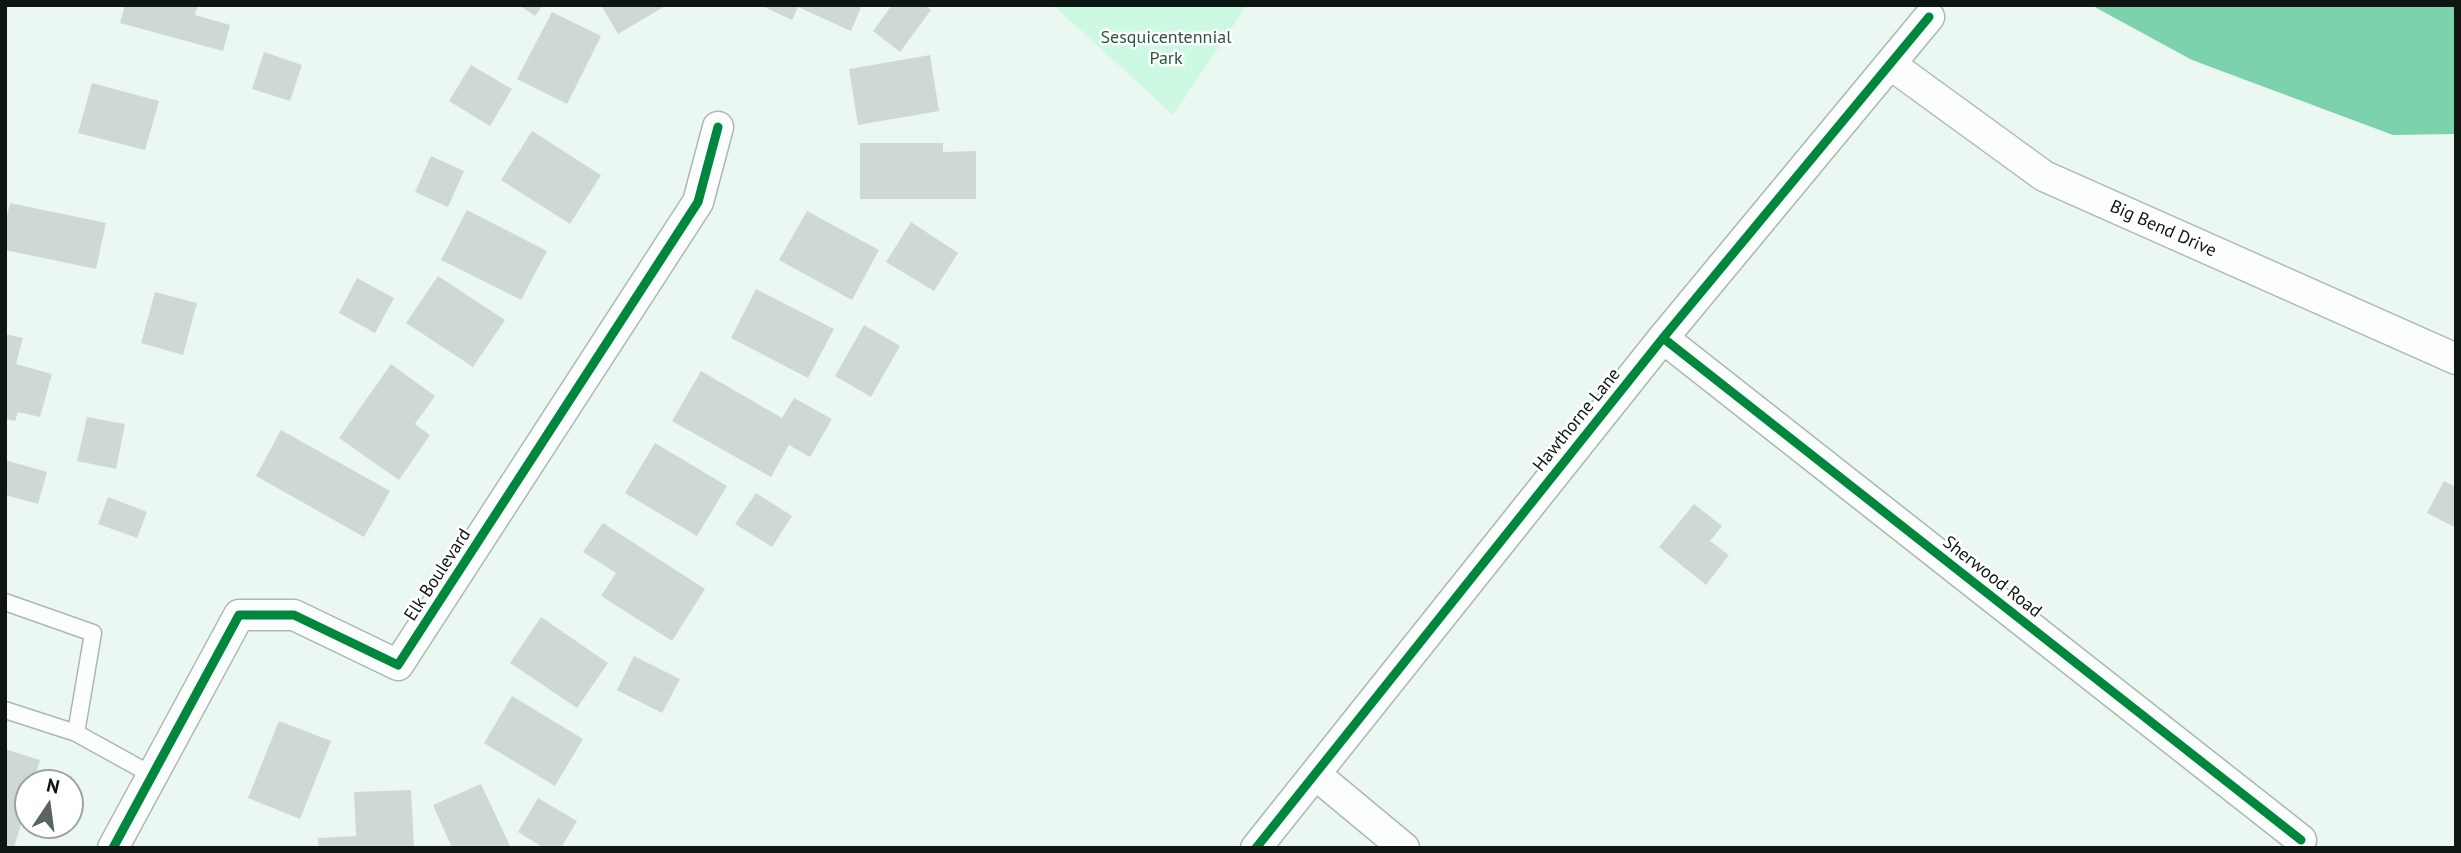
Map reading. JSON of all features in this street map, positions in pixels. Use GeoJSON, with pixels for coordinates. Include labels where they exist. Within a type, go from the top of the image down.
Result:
{"type":"FeatureCollection","features":[{"type":"Feature","properties":{"kind":"street","name":"Hawthorne Lane"},"geometry":{"type":"LineString","coordinates":[[1256,848],[1664,338],[1929,17]]}},
{"type":"Feature","properties":{"kind":"street","name":"Big Bend Drive"},"geometry":{"type":"LineString","coordinates":[[1890,64],[2044,176],[2456,359]]}},
{"type":"Feature","properties":{"kind":"street","name":"Elk Boulevard"},"geometry":{"type":"LineString","coordinates":[[113,848],[239,615],[294,615],[398,665],[698,202],[718,127]]}},
{"type":"Feature","properties":{"kind":"street","name":"Sherwood Road"},"geometry":{"type":"LineString","coordinates":[[1664,338],[2301,840]]}},
{"type":"Feature","properties":{"kind":"street"},"geometry":{"type":"LineString","coordinates":[[1315,774],[1404,848]]}},
{"type":"Feature","properties":{"kind":"lane"},"geometry":{"type":"LineString","coordinates":[[5,602],[93,633],[76,733]]}},
{"type":"Feature","properties":{"kind":"lane"},"geometry":{"type":"LineString","coordinates":[[5,710],[76,733],[152,775]]}},
{"type":"Feature","properties":{"kind":"green space","name":"Sesquicentennial Park"},"geometry":{"type":"Polygon","coordinates":[[[1053,5],[1247,5],[1173,115],[1053,5]]]}},
{"type":"Feature","properties":{"kind":"shaded area"},"geometry":{"type":"Polygon","coordinates":[[[2091,5],[2456,5],[2456,134],[2393,135],[2192,60],[2091,5]]]}},
{"type":"Feature","properties":{"kind":"building"},"geometry":{"type":"Polygon","coordinates":[[[125,5],[198,5],[195,15],[230,25],[223,51],[120,23],[125,5]]]}},
{"type":"Feature","properties":{"kind":"building"},"geometry":{"type":"Polygon","coordinates":[[[519,5],[543,5],[535,16],[519,5]]]}},
{"type":"Feature","properties":{"kind":"building"},"geometry":{"type":"Polygon","coordinates":[[[601,5],[667,5],[618,34],[601,5]]]}},
{"type":"Feature","properties":{"kind":"building"},"geometry":{"type":"Polygon","coordinates":[[[760,5],[862,5],[851,31],[798,7],[792,20],[760,5]]]}},
{"type":"Feature","properties":{"kind":"building"},"geometry":{"type":"Polygon","coordinates":[[[892,5],[925,5],[931,10],[900,52],[873,31],[892,5]]]}},
{"type":"Feature","properties":{"kind":"building"},"geometry":{"type":"Polygon","coordinates":[[[552,12],[601,36],[567,104],[517,79],[552,12]]]}},
{"type":"Feature","properties":{"kind":"building"},"geometry":{"type":"Polygon","coordinates":[[[264,52],[302,65],[290,101],[252,89],[264,52]]]}},
{"type":"Feature","properties":{"kind":"building"},"geometry":{"type":"Polygon","coordinates":[[[930,55],[939,111],[858,125],[849,69],[930,55]]]}},
{"type":"Feature","properties":{"kind":"building"},"geometry":{"type":"Polygon","coordinates":[[[471,65],[512,89],[490,126],[449,101],[471,65]]]}},
{"type":"Feature","properties":{"kind":"building"},"geometry":{"type":"Polygon","coordinates":[[[92,83],[159,101],[145,150],[78,133],[92,83]]]}},
{"type":"Feature","properties":{"kind":"building"},"geometry":{"type":"Polygon","coordinates":[[[532,131],[601,175],[570,224],[501,180],[532,131]]]}},
{"type":"Feature","properties":{"kind":"building"},"geometry":{"type":"Polygon","coordinates":[[[860,143],[943,143],[943,152],[976,151],[976,199],[860,199],[860,143]]]}},
{"type":"Feature","properties":{"kind":"building"},"geometry":{"type":"Polygon","coordinates":[[[431,156],[464,171],[448,207],[415,192],[431,156]]]}},
{"type":"Feature","properties":{"kind":"building"},"geometry":{"type":"Polygon","coordinates":[[[10,203],[106,223],[96,269],[5,250],[5,224],[10,203]]]}},
{"type":"Feature","properties":{"kind":"building"},"geometry":{"type":"Polygon","coordinates":[[[467,210],[547,251],[521,300],[441,260],[467,210]]]}},
{"type":"Feature","properties":{"kind":"building"},"geometry":{"type":"Polygon","coordinates":[[[807,211],[879,250],[852,300],[779,260],[807,211]]]}},
{"type":"Feature","properties":{"kind":"building"},"geometry":{"type":"Polygon","coordinates":[[[911,222],[958,253],[934,291],[886,262],[911,222]]]}},
{"type":"Feature","properties":{"kind":"building"},"geometry":{"type":"Polygon","coordinates":[[[438,276],[505,320],[473,367],[406,323],[438,276]]]}},
{"type":"Feature","properties":{"kind":"building"},"geometry":{"type":"Polygon","coordinates":[[[357,278],[394,298],[375,333],[339,313],[357,278]]]}},
{"type":"Feature","properties":{"kind":"building"},"geometry":{"type":"Polygon","coordinates":[[[756,289],[834,329],[808,378],[731,338],[756,289]]]}},
{"type":"Feature","properties":{"kind":"building"},"geometry":{"type":"Polygon","coordinates":[[[155,292],[197,303],[183,355],[141,343],[155,292]]]}},
{"type":"Feature","properties":{"kind":"building"},"geometry":{"type":"Polygon","coordinates":[[[864,325],[900,346],[871,397],[835,376],[864,325]]]}},
{"type":"Feature","properties":{"kind":"building"},"geometry":{"type":"Polygon","coordinates":[[[5,334],[23,338],[16,364],[52,374],[40,417],[18,412],[15,421],[5,419],[5,334]]]}},
{"type":"Feature","properties":{"kind":"building"},"geometry":{"type":"Polygon","coordinates":[[[391,364],[435,396],[415,424],[430,435],[399,480],[339,438],[391,364]]]}},
{"type":"Feature","properties":{"kind":"building"},"geometry":{"type":"Polygon","coordinates":[[[701,371],[782,418],[794,398],[832,419],[810,457],[789,445],[771,477],[672,421],[701,371]]]}},
{"type":"Feature","properties":{"kind":"building"},"geometry":{"type":"Polygon","coordinates":[[[87,417],[125,424],[116,469],[77,461],[87,417]]]}},
{"type":"Feature","properties":{"kind":"building"},"geometry":{"type":"Polygon","coordinates":[[[281,430],[390,491],[364,537],[256,476],[281,430]]]}},
{"type":"Feature","properties":{"kind":"building"},"geometry":{"type":"Polygon","coordinates":[[[655,443],[727,486],[697,536],[625,493],[655,443]]]}},
{"type":"Feature","properties":{"kind":"building"},"geometry":{"type":"Polygon","coordinates":[[[5,460],[47,472],[38,504],[5,495],[5,460]]]}},
{"type":"Feature","properties":{"kind":"building"},"geometry":{"type":"Polygon","coordinates":[[[2444,481],[2456,487],[2456,528],[2427,513],[2444,481]]]}},
{"type":"Feature","properties":{"kind":"building"},"geometry":{"type":"Polygon","coordinates":[[[756,493],[792,516],[772,547],[735,524],[756,493]]]}},
{"type":"Feature","properties":{"kind":"building"},"geometry":{"type":"Polygon","coordinates":[[[108,497],[147,512],[137,538],[98,524],[108,497]]]}},
{"type":"Feature","properties":{"kind":"building"},"geometry":{"type":"Polygon","coordinates":[[[1694,504],[1722,526],[1710,541],[1729,555],[1706,585],[1659,547],[1694,504]]]}},
{"type":"Feature","properties":{"kind":"building"},"geometry":{"type":"Polygon","coordinates":[[[603,523],[705,589],[672,641],[601,596],[616,573],[583,552],[603,523]]]}},
{"type":"Feature","properties":{"kind":"building"},"geometry":{"type":"Polygon","coordinates":[[[541,617],[608,663],[577,708],[510,663],[541,617]]]}},
{"type":"Feature","properties":{"kind":"building"},"geometry":{"type":"Polygon","coordinates":[[[634,656],[680,679],[662,713],[617,690],[634,656]]]}},
{"type":"Feature","properties":{"kind":"building"},"geometry":{"type":"Polygon","coordinates":[[[512,696],[583,739],[555,786],[484,743],[512,696]]]}},
{"type":"Feature","properties":{"kind":"building"},"geometry":{"type":"Polygon","coordinates":[[[279,721],[331,741],[300,819],[248,798],[279,721]]]}},
{"type":"Feature","properties":{"kind":"building"},"geometry":{"type":"Polygon","coordinates":[[[5,749],[40,760],[37,769],[14,769],[14,839],[17,839],[14,848],[5,848],[5,749]]]}},
{"type":"Feature","properties":{"kind":"building"},"geometry":{"type":"Polygon","coordinates":[[[481,784],[511,848],[452,848],[433,805],[481,784]]]}},
{"type":"Feature","properties":{"kind":"building"},"geometry":{"type":"Polygon","coordinates":[[[411,790],[414,848],[319,848],[318,838],[356,836],[354,792],[411,790]]]}},
{"type":"Feature","properties":{"kind":"building"},"geometry":{"type":"Polygon","coordinates":[[[538,798],[577,821],[561,848],[544,848],[518,832],[538,798]]]}},
{"type":"Feature","properties":{"kind":"cycle path"},"geometry":{"type":"LineString","coordinates":[[1256,848],[1663,338],[1929,17]]}},
{"type":"Feature","properties":{"kind":"cycle path"},"geometry":{"type":"LineString","coordinates":[[113,848],[239,615],[294,615],[398,665],[698,202],[718,127]]}},
{"type":"Feature","properties":{"kind":"cycle path"},"geometry":{"type":"LineString","coordinates":[[1663,338],[2301,840]]}}]}
